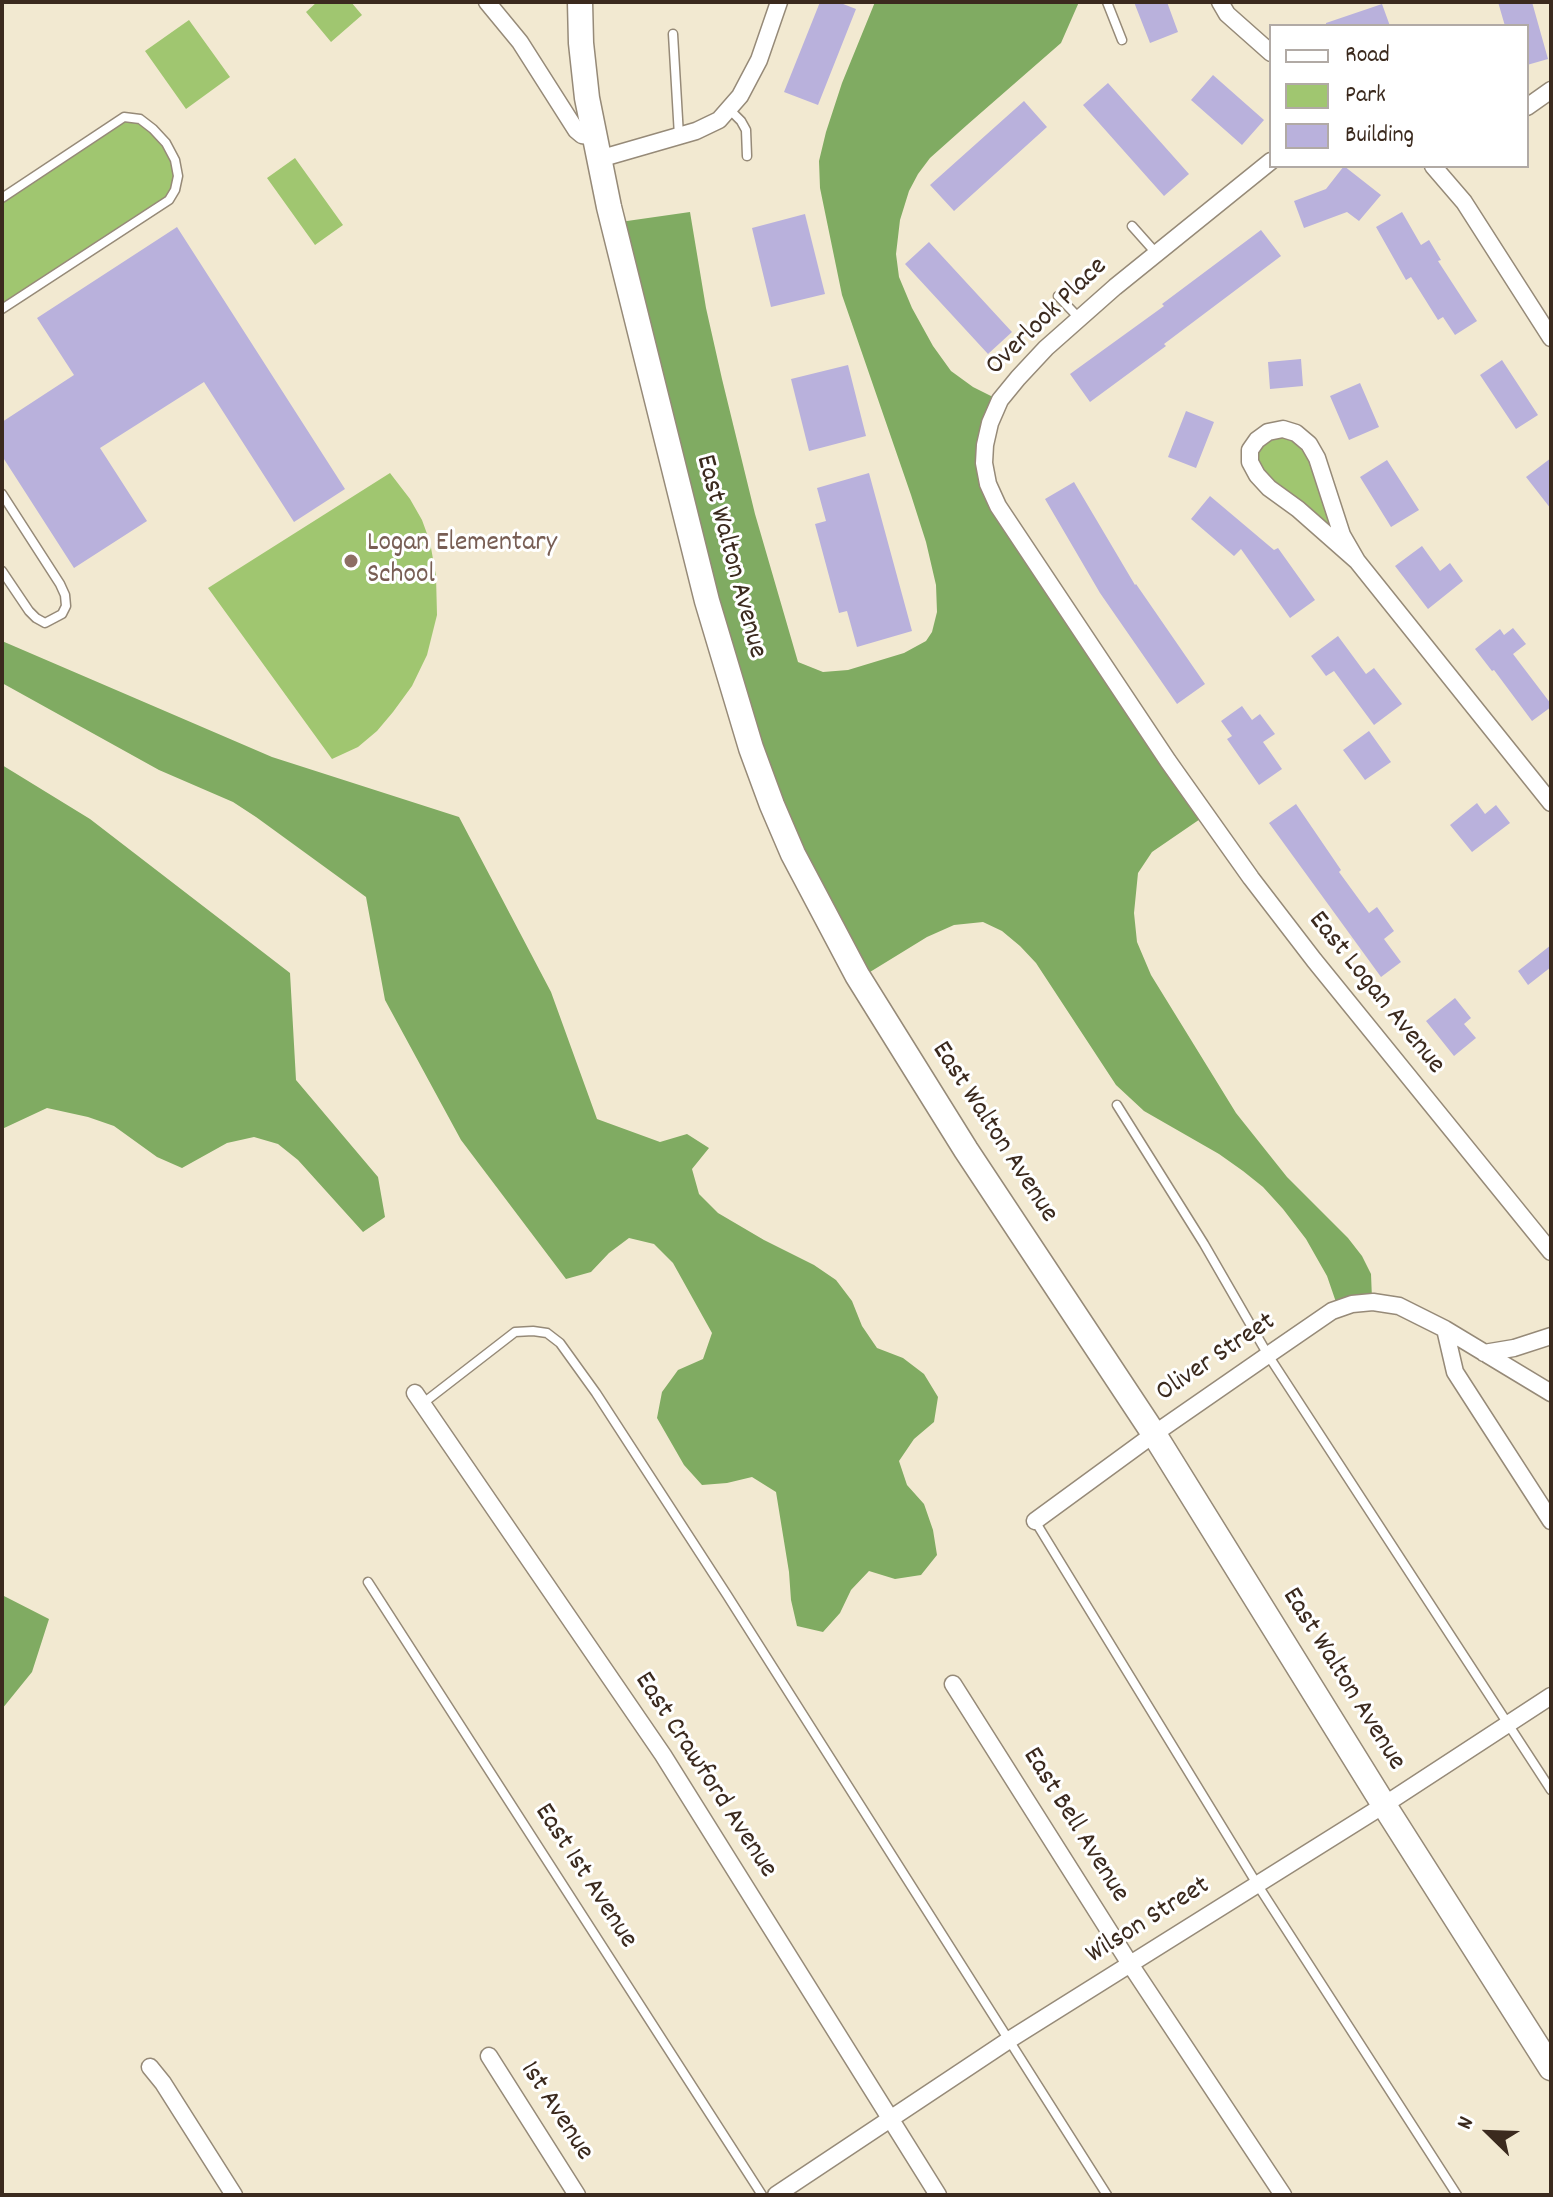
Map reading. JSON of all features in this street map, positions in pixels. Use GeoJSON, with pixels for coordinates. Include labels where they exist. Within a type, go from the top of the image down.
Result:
{"type":"FeatureCollection","features":[{"type":"Feature","properties":{"kind":"main road","name":"East Walton Avenue"},"geometry":{"type":"LineString","coordinates":[[580,2],[582,57],[597,148],[707,601],[751,748],[793,854],[857,975],[966,1150],[1154,1434],[1551,2068]]}},
{"type":"Feature","properties":{"kind":"street"},"geometry":{"type":"LineString","coordinates":[[487,2],[520,42],[576,130],[597,148],[679,137],[719,120],[740,96],[759,60],[779,2]]}},
{"type":"Feature","properties":{"kind":"street"},"geometry":{"type":"LineString","coordinates":[[1220,2],[1227,14],[1269,51]]}},
{"type":"Feature","properties":{"kind":"street"},"geometry":{"type":"LineString","coordinates":[[1529,106],[1551,90]]}},
{"type":"Feature","properties":{"kind":"street","name":"Overlook Place"},"geometry":{"type":"LineString","coordinates":[[1168,761],[998,506],[988,484],[985,445],[1000,400],[1046,348],[1269,163]]}},
{"type":"Feature","properties":{"kind":"street"},"geometry":{"type":"LineString","coordinates":[[1436,168],[1464,202],[1551,338]]}},
{"type":"Feature","properties":{"kind":"street"},"geometry":{"type":"LineString","coordinates":[[1357,561],[1257,475],[1250,462],[1250,450],[1257,440],[1268,432],[1283,429],[1296,433],[1309,444],[1317,458],[1342,535],[1357,561],[1551,803]]}},
{"type":"Feature","properties":{"kind":"street","name":"East Logan Avenue"},"geometry":{"type":"LineString","coordinates":[[1168,761],[1314,960],[1551,1252]]}},
{"type":"Feature","properties":{"kind":"street","name":"Oliver Street"},"geometry":{"type":"LineString","coordinates":[[1035,1521],[1332,1311],[1352,1304],[1373,1302],[1399,1306],[1445,1329],[1551,1393]]}},
{"type":"Feature","properties":{"kind":"street"},"geometry":{"type":"LineString","coordinates":[[1445,1329],[1455,1372],[1551,1521]]}},
{"type":"Feature","properties":{"kind":"street"},"geometry":{"type":"LineString","coordinates":[[1484,1353],[1514,1348],[1551,1336]]}},
{"type":"Feature","properties":{"kind":"street","name":"East Crawford Avenue"},"geometry":{"type":"LineString","coordinates":[[418,1399],[663,1755],[938,2195]]}},
{"type":"Feature","properties":{"kind":"street","name":"East Bell Avenue"},"geometry":{"type":"LineString","coordinates":[[953,1684],[1130,1964],[1283,2195]]}},
{"type":"Feature","properties":{"kind":"street","name":"Wilson Street"},"geometry":{"type":"LineString","coordinates":[[776,2195],[1009,2040],[1384,1805],[1551,1696]]}},
{"type":"Feature","properties":{"kind":"street","name":"1st Avenue"},"geometry":{"type":"LineString","coordinates":[[489,2056],[577,2195]]}},
{"type":"Feature","properties":{"kind":"street"},"geometry":{"type":"LineString","coordinates":[[150,2067],[234,2195]]}},
{"type":"Feature","properties":{"kind":"lane"},"geometry":{"type":"LineString","coordinates":[[1107,2],[1122,40]]}},
{"type":"Feature","properties":{"kind":"lane"},"geometry":{"type":"LineString","coordinates":[[673,34],[679,137]]}},
{"type":"Feature","properties":{"kind":"lane"},"geometry":{"type":"LineString","coordinates":[[729,109],[746,130],[747,156]]}},
{"type":"Feature","properties":{"kind":"lane"},"geometry":{"type":"LineString","coordinates":[[2,198],[124,117],[140,119],[166,143],[175,160],[178,176],[169,200],[2,309]]}},
{"type":"Feature","properties":{"kind":"lane"},"geometry":{"type":"LineString","coordinates":[[1132,226],[1157,254]]}},
{"type":"Feature","properties":{"kind":"lane"},"geometry":{"type":"LineString","coordinates":[[1058,296],[1079,318]]}},
{"type":"Feature","properties":{"kind":"lane"},"geometry":{"type":"LineString","coordinates":[[2,494],[60,584],[66,606],[62,614],[45,623],[36,618],[2,571]]}},
{"type":"Feature","properties":{"kind":"lane"},"geometry":{"type":"LineString","coordinates":[[1117,1105],[1204,1244],[1268,1355],[1551,1790]]}},
{"type":"Feature","properties":{"kind":"lane"},"geometry":{"type":"LineString","coordinates":[[418,1399],[515,1332],[547,1333],[560,1343],[727,1595],[1107,2195]]}},
{"type":"Feature","properties":{"kind":"lane"},"geometry":{"type":"LineString","coordinates":[[1035,1521],[1257,1884],[1457,2195]]}},
{"type":"Feature","properties":{"kind":"lane","name":"East 1st Avenue"},"geometry":{"type":"LineString","coordinates":[[368,1582],[762,2195]]}},
{"type":"Feature","properties":{"kind":"green space"},"geometry":{"type":"Polygon","coordinates":[[[317,2],[351,2],[362,15],[331,42],[306,12],[317,2]]]}},
{"type":"Feature","properties":{"kind":"green space"},"geometry":{"type":"Polygon","coordinates":[[[875,2],[1079,2],[1061,43],[930,158],[918,174],[900,220],[896,254],[899,277],[933,346],[951,371],[999,400],[990,423],[988,484],[1206,815],[1152,852],[1138,873],[1134,913],[1137,942],[1151,975],[1236,1113],[1287,1177],[1362,1256],[1371,1274],[1372,1299],[1337,1305],[1327,1276],[1306,1239],[1283,1209],[1243,1171],[1144,1111],[1116,1085],[1036,963],[1002,931],[983,922],[954,925],[927,937],[870,972],[828,904],[756,748],[613,223],[690,212],[722,379],[755,514],[798,662],[823,672],[848,670],[904,653],[926,641],[932,632],[937,612],[936,585],[926,542],[842,295],[820,188],[819,161],[826,132],[875,2]]]}},
{"type":"Feature","properties":{"kind":"green space"},"geometry":{"type":"Polygon","coordinates":[[[189,20],[230,77],[186,109],[145,51],[189,20]]]}},
{"type":"Feature","properties":{"kind":"green space"},"geometry":{"type":"Polygon","coordinates":[[[124,117],[139,119],[166,143],[178,176],[169,200],[2,309],[2,198],[124,117]]]}},
{"type":"Feature","properties":{"kind":"green space"},"geometry":{"type":"Polygon","coordinates":[[[295,158],[343,225],[315,245],[267,178],[295,158]]]}},
{"type":"Feature","properties":{"kind":"green space"},"geometry":{"type":"Polygon","coordinates":[[[1268,432],[1309,444],[1342,535],[1269,488],[1251,449],[1268,432]]]}},
{"type":"Feature","properties":{"kind":"green space"},"geometry":{"type":"Polygon","coordinates":[[[390,473],[410,499],[430,542],[436,576],[437,615],[427,655],[412,686],[377,731],[358,747],[332,759],[208,588],[390,473]]]}},
{"type":"Feature","properties":{"kind":"green space"},"geometry":{"type":"Polygon","coordinates":[[[2,641],[272,757],[459,817],[551,992],[597,1119],[660,1142],[687,1134],[709,1148],[692,1169],[699,1194],[718,1213],[836,1280],[852,1301],[862,1326],[877,1348],[903,1358],[924,1374],[938,1397],[934,1422],[914,1439],[899,1461],[907,1485],[924,1504],[933,1530],[937,1555],[921,1575],[895,1579],[869,1571],[851,1590],[840,1613],[823,1632],[797,1626],[776,1492],[752,1477],[702,1485],[684,1465],[657,1418],[662,1392],[678,1370],[703,1359],[712,1333],[673,1263],[654,1244],[629,1238],[591,1272],[566,1279],[461,1140],[385,1000],[366,897],[233,802],[159,770],[2,683],[2,641]]]}},
{"type":"Feature","properties":{"kind":"green space"},"geometry":{"type":"Polygon","coordinates":[[[2,765],[90,819],[290,973],[296,1080],[378,1177],[385,1217],[363,1232],[298,1160],[278,1144],[254,1137],[227,1143],[182,1168],[157,1157],[114,1126],[47,1108],[2,1129],[2,765]]]}},
{"type":"Feature","properties":{"kind":"green space"},"geometry":{"type":"Polygon","coordinates":[[[2,1595],[49,1619],[32,1672],[2,1709],[2,1595]]]}},
{"type":"Feature","properties":{"kind":"building"},"geometry":{"type":"Polygon","coordinates":[[[820,2],[838,2],[856,9],[818,105],[784,92],[820,2]]]}},
{"type":"Feature","properties":{"kind":"building"},"geometry":{"type":"Polygon","coordinates":[[[1134,2],[1167,2],[1178,32],[1150,43],[1134,2]]]}},
{"type":"Feature","properties":{"kind":"building"},"geometry":{"type":"Polygon","coordinates":[[[1498,2],[1532,2],[1548,59],[1529,64],[1529,24],[1504,24],[1498,2]]]}},
{"type":"Feature","properties":{"kind":"building"},"geometry":{"type":"Polygon","coordinates":[[[1382,4],[1389,24],[1326,24],[1382,4]]]}},
{"type":"Feature","properties":{"kind":"building"},"geometry":{"type":"Polygon","coordinates":[[[1213,75],[1264,120],[1242,145],[1191,100],[1213,75]]]}},
{"type":"Feature","properties":{"kind":"building"},"geometry":{"type":"Polygon","coordinates":[[[1108,83],[1189,174],[1164,196],[1083,105],[1108,83]]]}},
{"type":"Feature","properties":{"kind":"building"},"geometry":{"type":"Polygon","coordinates":[[[1024,101],[1047,127],[954,211],[930,185],[1024,101]]]}},
{"type":"Feature","properties":{"kind":"building"},"geometry":{"type":"Polygon","coordinates":[[[1342,168],[1347,168],[1381,195],[1359,221],[1347,212],[1304,228],[1294,201],[1326,189],[1342,168]]]}},
{"type":"Feature","properties":{"kind":"building"},"geometry":{"type":"Polygon","coordinates":[[[1402,212],[1421,245],[1429,240],[1441,260],[1438,261],[1477,321],[1455,335],[1443,317],[1438,320],[1411,277],[1406,280],[1376,227],[1402,212]]]}},
{"type":"Feature","properties":{"kind":"building"},"geometry":{"type":"Polygon","coordinates":[[[805,214],[825,294],[771,307],[752,228],[805,214]]]}},
{"type":"Feature","properties":{"kind":"building"},"geometry":{"type":"Polygon","coordinates":[[[177,227],[345,489],[294,522],[204,382],[100,448],[147,521],[74,568],[2,456],[2,422],[74,375],[37,318],[177,227]]]}},
{"type":"Feature","properties":{"kind":"building"},"geometry":{"type":"Polygon","coordinates":[[[1261,230],[1281,256],[1090,402],[1070,374],[1261,230]]]}},
{"type":"Feature","properties":{"kind":"building"},"geometry":{"type":"Polygon","coordinates":[[[929,242],[1012,332],[988,354],[905,264],[929,242]]]}},
{"type":"Feature","properties":{"kind":"building"},"geometry":{"type":"Polygon","coordinates":[[[1301,359],[1303,386],[1270,389],[1268,362],[1301,359]]]}},
{"type":"Feature","properties":{"kind":"building"},"geometry":{"type":"Polygon","coordinates":[[[1502,360],[1538,415],[1516,429],[1480,375],[1502,360]]]}},
{"type":"Feature","properties":{"kind":"building"},"geometry":{"type":"Polygon","coordinates":[[[848,365],[866,436],[809,451],[791,379],[848,365]]]}},
{"type":"Feature","properties":{"kind":"building"},"geometry":{"type":"Polygon","coordinates":[[[1360,383],[1379,427],[1349,440],[1330,396],[1360,383]]]}},
{"type":"Feature","properties":{"kind":"building"},"geometry":{"type":"Polygon","coordinates":[[[1186,411],[1214,422],[1196,468],[1168,457],[1186,411]]]}},
{"type":"Feature","properties":{"kind":"building"},"geometry":{"type":"Polygon","coordinates":[[[1551,458],[1551,509],[1526,477],[1551,458]]]}},
{"type":"Feature","properties":{"kind":"building"},"geometry":{"type":"Polygon","coordinates":[[[1387,460],[1419,510],[1391,527],[1360,477],[1387,460]]]}},
{"type":"Feature","properties":{"kind":"building"},"geometry":{"type":"Polygon","coordinates":[[[869,473],[912,631],[857,647],[847,611],[839,613],[815,524],[826,521],[817,488],[869,473]]]}},
{"type":"Feature","properties":{"kind":"building"},"geometry":{"type":"Polygon","coordinates":[[[1074,482],[1135,585],[1205,684],[1177,704],[1100,593],[1045,499],[1074,482]]]}},
{"type":"Feature","properties":{"kind":"building"},"geometry":{"type":"Polygon","coordinates":[[[1210,496],[1274,550],[1278,548],[1315,600],[1290,618],[1241,549],[1234,556],[1191,519],[1210,496]]]}},
{"type":"Feature","properties":{"kind":"building"},"geometry":{"type":"Polygon","coordinates":[[[1422,546],[1440,571],[1450,563],[1463,581],[1428,609],[1395,566],[1422,546]]]}},
{"type":"Feature","properties":{"kind":"building"},"geometry":{"type":"Polygon","coordinates":[[[1513,628],[1526,644],[1513,654],[1551,704],[1532,721],[1475,649],[1500,629],[1504,635],[1513,628]]]}},
{"type":"Feature","properties":{"kind":"building"},"geometry":{"type":"Polygon","coordinates":[[[1338,636],[1366,674],[1374,668],[1402,704],[1374,725],[1334,671],[1326,676],[1311,656],[1338,636]]]}},
{"type":"Feature","properties":{"kind":"building"},"geometry":{"type":"Polygon","coordinates":[[[1242,706],[1252,720],[1260,714],[1275,734],[1263,742],[1282,769],[1259,785],[1227,739],[1232,736],[1221,721],[1242,706]]]}},
{"type":"Feature","properties":{"kind":"building"},"geometry":{"type":"Polygon","coordinates":[[[1369,731],[1391,762],[1365,780],[1343,750],[1369,731]]]}},
{"type":"Feature","properties":{"kind":"building"},"geometry":{"type":"Polygon","coordinates":[[[1477,803],[1485,814],[1496,805],[1510,823],[1472,852],[1450,825],[1477,803]]]}},
{"type":"Feature","properties":{"kind":"building"},"geometry":{"type":"Polygon","coordinates":[[[1296,804],[1369,913],[1377,907],[1394,931],[1384,939],[1401,962],[1381,977],[1269,823],[1296,804]]]}},
{"type":"Feature","properties":{"kind":"building"},"geometry":{"type":"Polygon","coordinates":[[[1551,945],[1551,967],[1528,985],[1518,971],[1551,945]]]}},
{"type":"Feature","properties":{"kind":"building"},"geometry":{"type":"Polygon","coordinates":[[[1455,998],[1471,1018],[1464,1024],[1476,1038],[1454,1056],[1426,1021],[1455,998]]]}},
{"type":"Feature","properties":{"kind":"place","name":"Logan Elementary School"},"geometry":{"type":"Point","coordinates":[351,561]}}]}
